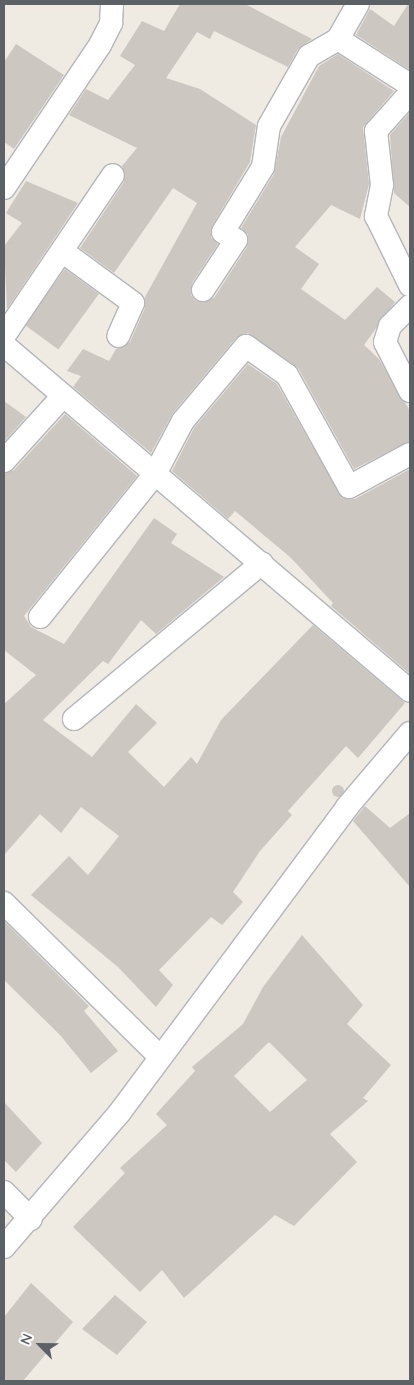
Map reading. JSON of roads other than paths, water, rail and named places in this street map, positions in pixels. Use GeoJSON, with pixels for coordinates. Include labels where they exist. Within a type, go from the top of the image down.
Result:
{"type":"FeatureCollection","features":[{"type":"Feature","properties":{"kind":"street"},"geometry":{"type":"LineString","coordinates":[[4,188],[81,77],[112,14],[133,4]]}},
{"type":"Feature","properties":{"kind":"street"},"geometry":{"type":"LineString","coordinates":[[203,290],[236,240],[223,232],[263,167],[269,126],[309,56],[338,39],[358,4]]}},
{"type":"Feature","properties":{"kind":"street"},"geometry":{"type":"LineString","coordinates":[[338,39],[410,84]]}},
{"type":"Feature","properties":{"kind":"street"},"geometry":{"type":"LineString","coordinates":[[410,93],[376,131],[382,184],[376,216],[410,285]]}},
{"type":"Feature","properties":{"kind":"street"},"geometry":{"type":"LineString","coordinates":[[4,336],[113,175]]}},
{"type":"Feature","properties":{"kind":"street"},"geometry":{"type":"LineString","coordinates":[[62,251],[133,304],[118,336]]}},
{"type":"Feature","properties":{"kind":"street"},"geometry":{"type":"LineString","coordinates":[[410,306],[390,326],[385,342],[410,391]]}},
{"type":"Feature","properties":{"kind":"street"},"geometry":{"type":"LineString","coordinates":[[4,346],[262,563],[410,691]]}},
{"type":"Feature","properties":{"kind":"street"},"geometry":{"type":"LineString","coordinates":[[40,618],[155,474],[183,422],[246,346],[287,375],[349,486],[410,454]]}},
{"type":"Feature","properties":{"kind":"street"},"geometry":{"type":"LineString","coordinates":[[4,461],[63,396]]}},
{"type":"Feature","properties":{"kind":"street"},"geometry":{"type":"LineString","coordinates":[[74,719],[262,563]]}},
{"type":"Feature","properties":{"kind":"street"},"geometry":{"type":"LineString","coordinates":[[4,1247],[30,1219],[160,1057],[347,807],[410,733]]}},
{"type":"Feature","properties":{"kind":"street"},"geometry":{"type":"LineString","coordinates":[[4,902],[160,1057]]}},
{"type":"Feature","properties":{"kind":"street"},"geometry":{"type":"LineString","coordinates":[[4,1192],[30,1219]]}}]}
